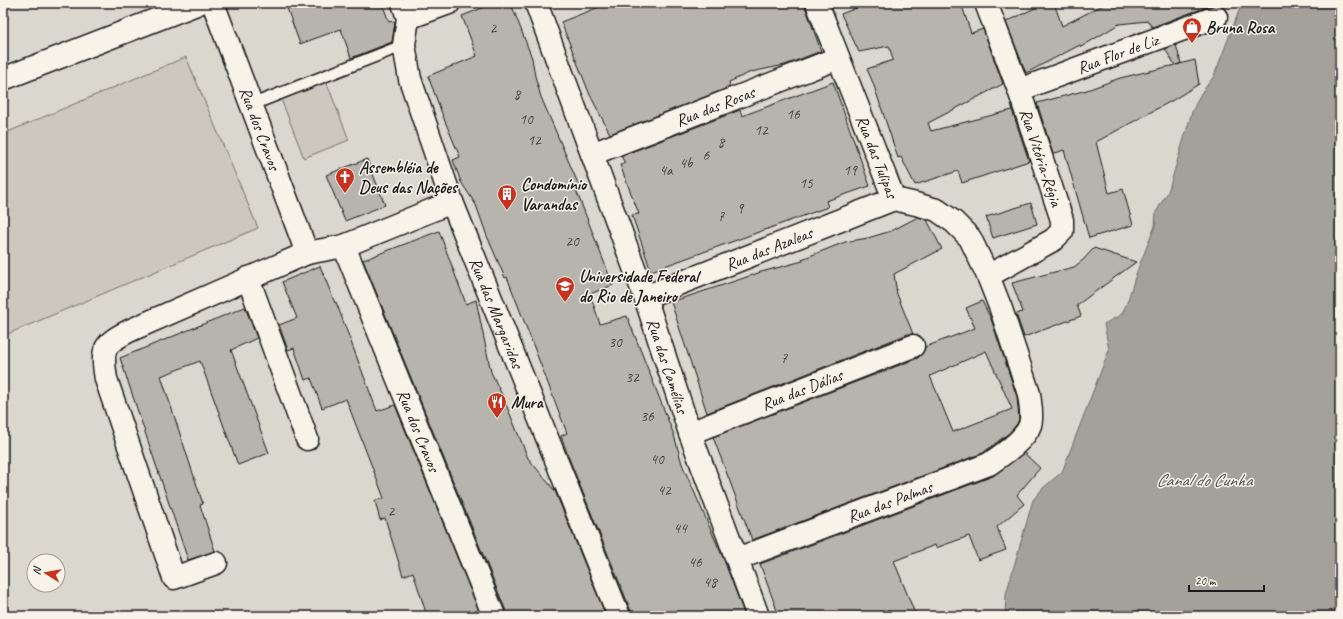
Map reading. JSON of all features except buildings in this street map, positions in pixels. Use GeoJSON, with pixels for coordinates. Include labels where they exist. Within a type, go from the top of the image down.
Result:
{"type":"FeatureCollection","features":[{"type":"Feature","properties":{"kind":"street"},"geometry":{"type":"LineString","coordinates":[[3,78],[199,3]]}},
{"type":"Feature","properties":{"kind":"street","name":"Rua dos Cravos"},"geometry":{"type":"LineString","coordinates":[[213,3],[307,253]]}},
{"type":"Feature","properties":{"kind":"street"},"geometry":{"type":"LineString","coordinates":[[405,10],[449,3]]}},
{"type":"Feature","properties":{"kind":"street","name":"Rua das Tulipas"},"geometry":{"type":"LineString","coordinates":[[817,3],[894,199],[937,210],[954,222],[970,238],[988,276],[1001,309],[1029,394],[1031,407],[1030,426]]}},
{"type":"Feature","properties":{"kind":"street","name":"Rua Vitória-Régia"},"geometry":{"type":"LineString","coordinates":[[986,3],[1019,90],[1062,220],[1062,231],[1053,240],[988,276]]}},
{"type":"Feature","properties":{"kind":"street","name":"Rua das Camélias"},"geometry":{"type":"LineString","coordinates":[[538,4],[645,296],[690,434],[758,616]]}},
{"type":"Feature","properties":{"kind":"street","name":"Rua das Margaridas"},"geometry":{"type":"LineString","coordinates":[[405,10],[404,45],[410,78],[452,202],[619,616]]}},
{"type":"Feature","properties":{"kind":"street","name":"Rua Flor de Liz"},"geometry":{"type":"LineString","coordinates":[[1019,90],[1216,18]]}},
{"type":"Feature","properties":{"kind":"street","name":"Rua das Rosas"},"geometry":{"type":"LineString","coordinates":[[592,154],[838,58]]}},
{"type":"Feature","properties":{"kind":"street","name":"Rua das Azaleas"},"geometry":{"type":"LineString","coordinates":[[645,296],[894,199]]}},
{"type":"Feature","properties":{"kind":"street"},"geometry":{"type":"LineString","coordinates":[[216,564],[174,578],[106,379],[103,362],[105,348],[114,339],[307,253],[344,246],[452,202]]}},
{"type":"Feature","properties":{"kind":"street","name":"Rua dos Cravos"},"geometry":{"type":"LineString","coordinates":[[344,246],[494,616]]}},
{"type":"Feature","properties":{"kind":"street"},"geometry":{"type":"LineString","coordinates":[[248,278],[307,439]]}},
{"type":"Feature","properties":{"kind":"street","name":"Rua das Dálias"},"geometry":{"type":"LineString","coordinates":[[690,434],[913,346]]}},
{"type":"Feature","properties":{"kind":"street","name":"Rua das Palmas"},"geometry":{"type":"LineString","coordinates":[[737,559],[989,464],[1018,443],[1030,426]]}},
{"type":"Feature","properties":{"kind":"lane"},"geometry":{"type":"LineString","coordinates":[[252,105],[404,45]]}},
{"type":"Feature","properties":{"kind":"shaded area","name":"Universidade Federal do Rio de Janeiro"},"geometry":{"type":"Polygon","coordinates":[[[3,3],[1255,3],[1225,62],[1200,95],[1192,112],[1168,192],[1156,212],[1155,226],[1136,274],[1132,292],[1122,314],[1104,324],[1111,364],[1077,460],[1033,500],[1006,594],[1005,616],[3,616],[3,3]]]}},
{"type":"Feature","properties":{"kind":"shaded area"},"geometry":{"type":"Polygon","coordinates":[[[186,57],[258,228],[3,336],[3,134],[186,57]]]}},
{"type":"Feature","properties":{"kind":"shaded area"},"geometry":{"type":"Polygon","coordinates":[[[326,81],[349,140],[304,158],[281,99],[326,81]]]}},
{"type":"Feature","properties":{"kind":"water","name":"Canal do Cunha"},"geometry":{"type":"Polygon","coordinates":[[[1242,3],[1340,3],[1340,616],[1005,616],[1006,594],[1033,500],[1043,488],[1062,472],[1109,350],[1104,324],[1122,314],[1155,226],[1156,212],[1168,192],[1192,112],[1200,95],[1214,76],[1242,3]]]}},
{"type":"Feature","properties":{"kind":"place","name":"Bruna Rosa"},"geometry":{"type":"Point","coordinates":[1192,44]}},
{"type":"Feature","properties":{"kind":"place","name":"Assembléia de Deus das Nações"},"geometry":{"type":"Point","coordinates":[345,194]}},
{"type":"Feature","properties":{"kind":"place","name":"Condomínio Varandas"},"geometry":{"type":"Point","coordinates":[507,211]}},
{"type":"Feature","properties":{"kind":"place","name":"Universidade Federal do Rio de Janeiro"},"geometry":{"type":"Point","coordinates":[565,303]}},
{"type":"Feature","properties":{"kind":"place","name":"Mura"},"geometry":{"type":"Point","coordinates":[497,419]}}]}
